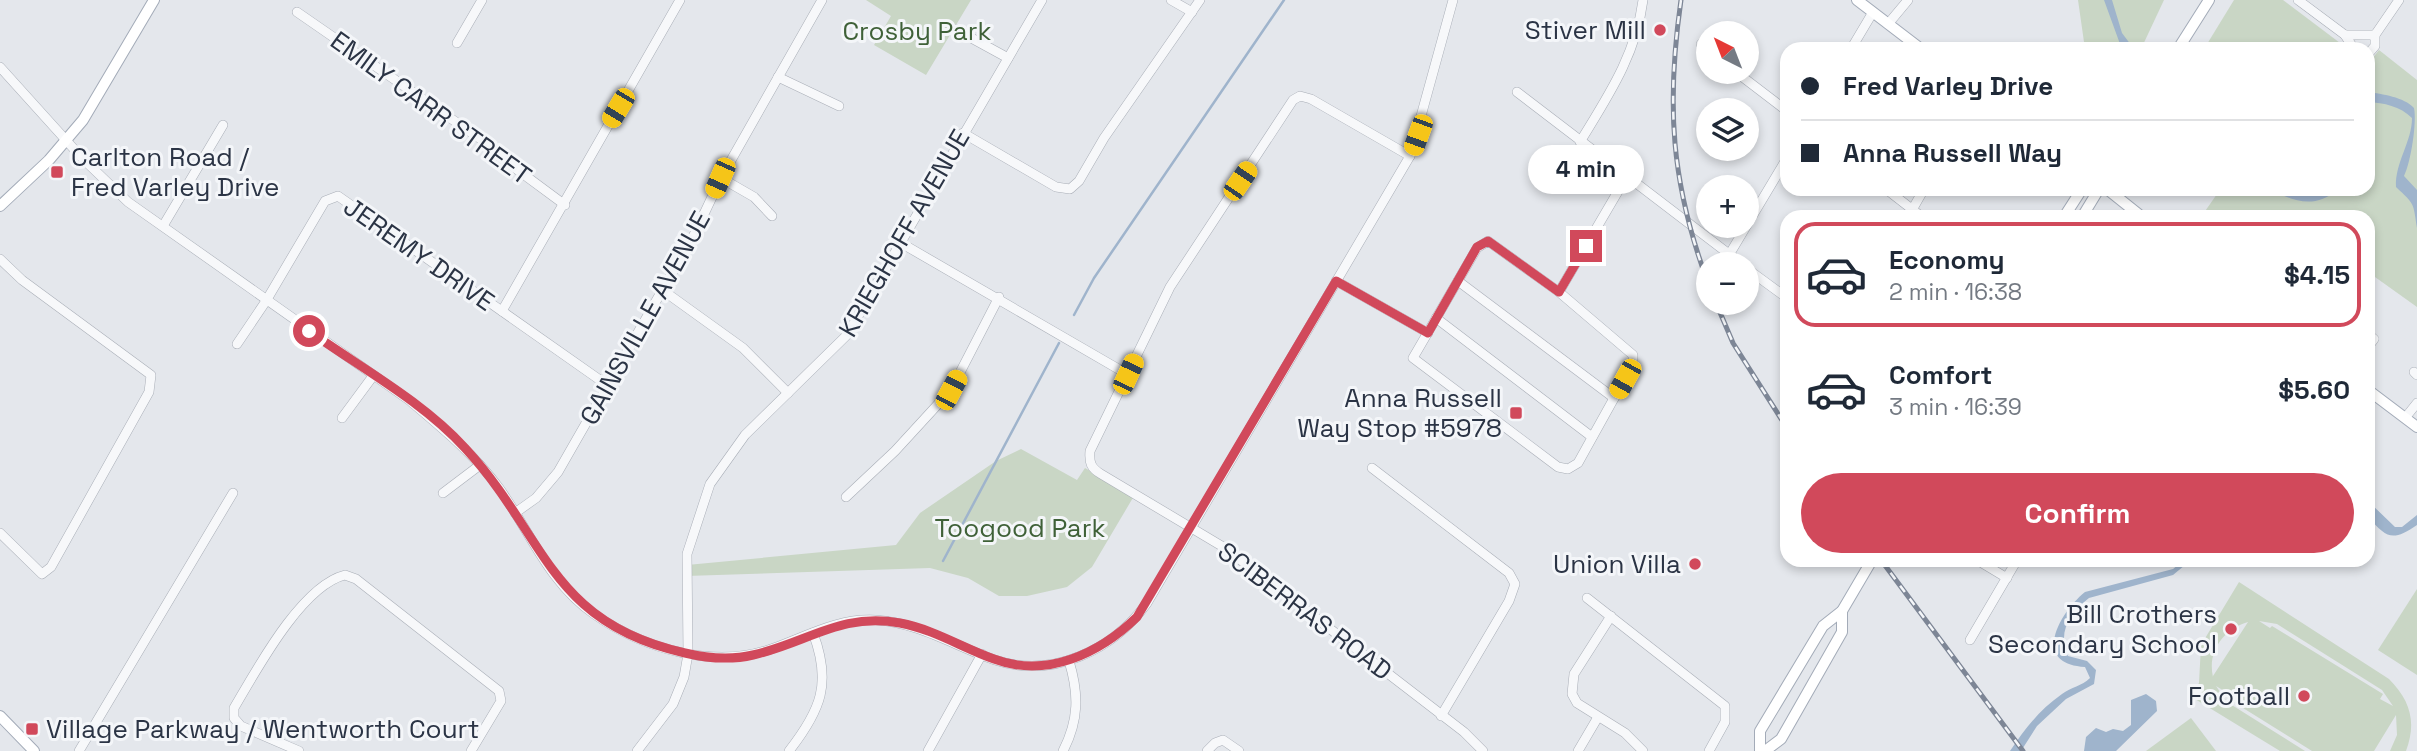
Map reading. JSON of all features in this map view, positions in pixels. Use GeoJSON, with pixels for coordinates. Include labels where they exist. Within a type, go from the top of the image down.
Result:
{"type":"FeatureCollection","features":[{"type":"Feature","properties":{"kind":"main road"},"geometry":{"type":"LineString","coordinates":[[0,206],[66,140],[94,105],[154,0]]}},
{"type":"Feature","properties":{"kind":"main road"},"geometry":{"type":"LineString","coordinates":[[1857,0],[1912,42]]}},
{"type":"Feature","properties":{"kind":"main road"},"geometry":{"type":"LineString","coordinates":[[2182,42],[2209,0]]}},
{"type":"Feature","properties":{"kind":"main road"},"geometry":{"type":"LineString","coordinates":[[2116,196],[2133,210]]}},
{"type":"Feature","properties":{"kind":"main road"},"geometry":{"type":"LineString","coordinates":[[2375,395],[2417,427]]}},
{"type":"Feature","properties":{"kind":"main road"},"geometry":{"type":"LineString","coordinates":[[1842,611],[1842,632],[1781,739],[1762,751],[1760,731],[1823,626],[1842,611],[1868,567]]}},
{"type":"Feature","properties":{"kind":"main road"},"geometry":{"type":"LineString","coordinates":[[0,716],[34,751]]}},
{"type":"Feature","properties":{"kind":"street"},"geometry":{"type":"LineString","coordinates":[[457,43],[482,0]]}},
{"type":"Feature","properties":{"kind":"street"},"geometry":{"type":"LineString","coordinates":[[502,311],[680,0]]}},
{"type":"Feature","properties":{"kind":"street","name":"GAINSVILLE AVENUE"},"geometry":{"type":"LineString","coordinates":[[515,513],[536,498],[558,472],[695,233],[720,178],[822,0]]}},
{"type":"Feature","properties":{"kind":"street","name":"KRIEGHOFF AVENUE"},"geometry":{"type":"LineString","coordinates":[[637,751],[678,694],[688,654],[687,554],[704,498],[738,444],[847,335],[1042,0]]}},
{"type":"Feature","properties":{"kind":"street"},"geometry":{"type":"LineString","coordinates":[[1171,0],[1192,12]]}},
{"type":"Feature","properties":{"kind":"street"},"geometry":{"type":"LineString","coordinates":[[963,133],[1056,187],[1070,189],[1079,181],[1104,138],[1200,0]]}},
{"type":"Feature","properties":{"kind":"street"},"geometry":{"type":"LineString","coordinates":[[1580,142],[1627,62],[1639,28],[1643,0]]}},
{"type":"Feature","properties":{"kind":"street"},"geometry":{"type":"LineString","coordinates":[[1888,24],[1908,0]]}},
{"type":"Feature","properties":{"kind":"street"},"geometry":{"type":"LineString","coordinates":[[2298,0],[2345,35],[2350,42]]}},
{"type":"Feature","properties":{"kind":"street"},"geometry":{"type":"LineString","coordinates":[[2375,42],[2375,35],[2399,0]]}},
{"type":"Feature","properties":{"kind":"street"},"geometry":{"type":"LineString","coordinates":[[0,67],[114,190],[434,419],[480,465],[515,513],[552,573],[593,613],[645,642],[688,654],[723,657],[754,655],[849,622],[898,622],[982,654],[1019,664],[1069,661],[1107,643],[1137,617],[1410,156],[1450,1]]}},
{"type":"Feature","properties":{"kind":"street","name":"EMILY CARR STREET"},"geometry":{"type":"LineString","coordinates":[[297,12],[482,140],[492,151],[565,205]]}},
{"type":"Feature","properties":{"kind":"street"},"geometry":{"type":"LineString","coordinates":[[1855,42],[1873,12]]}},
{"type":"Feature","properties":{"kind":"street"},"geometry":{"type":"LineString","coordinates":[[955,29],[1008,58]]}},
{"type":"Feature","properties":{"kind":"street"},"geometry":{"type":"LineString","coordinates":[[2345,35],[2375,35]]}},
{"type":"Feature","properties":{"kind":"street"},"geometry":{"type":"LineString","coordinates":[[778,77],[839,106]]}},
{"type":"Feature","properties":{"kind":"street"},"geometry":{"type":"LineString","coordinates":[[1752,84],[1780,106]]}},
{"type":"Feature","properties":{"kind":"street"},"geometry":{"type":"LineString","coordinates":[[1517,92],[1725,252]]}},
{"type":"Feature","properties":{"kind":"street","name":"SCIBERRAS ROAD"},"geometry":{"type":"LineString","coordinates":[[1410,156],[1311,99],[1300,96],[1293,100],[1170,287],[1090,452],[1089,461],[1093,469],[1192,526],[1483,751]]}},
{"type":"Feature","properties":{"kind":"street"},"geometry":{"type":"LineString","coordinates":[[163,226],[223,125]]}},
{"type":"Feature","properties":{"kind":"street"},"geometry":{"type":"LineString","coordinates":[[1731,252],[1780,170]]}},
{"type":"Feature","properties":{"kind":"street"},"geometry":{"type":"LineString","coordinates":[[1559,292],[1627,176]]}},
{"type":"Feature","properties":{"kind":"street"},"geometry":{"type":"LineString","coordinates":[[720,178],[754,197],[772,216]]}},
{"type":"Feature","properties":{"kind":"street","name":"JEREMY DRIVE"},"geometry":{"type":"LineString","coordinates":[[267,301],[325,201],[335,196],[395,234],[607,385]]}},
{"type":"Feature","properties":{"kind":"street"},"geometry":{"type":"LineString","coordinates":[[1893,196],[1906,210]]}},
{"type":"Feature","properties":{"kind":"street"},"geometry":{"type":"LineString","coordinates":[[1488,241],[1559,292],[1633,355],[1633,364],[1578,463],[1568,469],[1558,467],[1413,358],[1477,247],[1488,241]]}},
{"type":"Feature","properties":{"kind":"street"},"geometry":{"type":"LineString","coordinates":[[901,243],[999,297],[1128,374]]}},
{"type":"Feature","properties":{"kind":"street"},"geometry":{"type":"LineString","coordinates":[[0,259],[22,280],[146,371],[153,380],[149,392],[51,567],[41,574],[0,533]]}},
{"type":"Feature","properties":{"kind":"street"},"geometry":{"type":"LineString","coordinates":[[1759,278],[1780,293]]}},
{"type":"Feature","properties":{"kind":"street"},"geometry":{"type":"LineString","coordinates":[[1336,281],[1428,333]]}},
{"type":"Feature","properties":{"kind":"street"},"geometry":{"type":"LineString","coordinates":[[1458,281],[1614,398]]}},
{"type":"Feature","properties":{"kind":"street"},"geometry":{"type":"LineString","coordinates":[[661,289],[743,348],[788,393]]}},
{"type":"Feature","properties":{"kind":"street"},"geometry":{"type":"LineString","coordinates":[[846,497],[895,451],[951,390],[999,297]]}},
{"type":"Feature","properties":{"kind":"street"},"geometry":{"type":"LineString","coordinates":[[237,344],[267,301]]}},
{"type":"Feature","properties":{"kind":"street"},"geometry":{"type":"LineString","coordinates":[[1436,318],[1592,437]]}},
{"type":"Feature","properties":{"kind":"street"},"geometry":{"type":"LineString","coordinates":[[342,418],[373,376]]}},
{"type":"Feature","properties":{"kind":"street"},"geometry":{"type":"LineString","coordinates":[[2405,418],[2417,402]]}},
{"type":"Feature","properties":{"kind":"street"},"geometry":{"type":"LineString","coordinates":[[443,493],[480,465]]}},
{"type":"Feature","properties":{"kind":"street"},"geometry":{"type":"LineString","coordinates":[[1373,468],[1508,573],[1515,584],[1509,601],[1441,716]]}},
{"type":"Feature","properties":{"kind":"street"},"geometry":{"type":"LineString","coordinates":[[79,751],[223,506],[233,494]]}},
{"type":"Feature","properties":{"kind":"street"},"geometry":{"type":"LineString","coordinates":[[1989,567],[2007,578]]}},
{"type":"Feature","properties":{"kind":"street"},"geometry":{"type":"LineString","coordinates":[[1970,640],[2013,567]]}},
{"type":"Feature","properties":{"kind":"street"},"geometry":{"type":"LineString","coordinates":[[299,751],[241,726],[234,718],[234,708],[281,630],[328,582],[345,575],[356,579],[499,691],[501,701],[471,751]]}},
{"type":"Feature","properties":{"kind":"street"},"geometry":{"type":"LineString","coordinates":[[1587,598],[1725,706],[1725,722],[1709,751]]}},
{"type":"Feature","properties":{"kind":"street"},"geometry":{"type":"LineString","coordinates":[[1611,616],[1574,674],[1571,684],[1577,703],[1625,733],[1643,751]]}},
{"type":"Feature","properties":{"kind":"street"},"geometry":{"type":"LineString","coordinates":[[789,751],[808,728],[822,691],[824,678],[821,653],[813,633]]}},
{"type":"Feature","properties":{"kind":"street"},"geometry":{"type":"LineString","coordinates":[[928,751],[982,654]]}},
{"type":"Feature","properties":{"kind":"street"},"geometry":{"type":"LineString","coordinates":[[1063,751],[1074,724],[1077,707],[1077,690],[1069,661]]}},
{"type":"Feature","properties":{"kind":"street"},"geometry":{"type":"LineString","coordinates":[[1578,751],[1598,718]]}},
{"type":"Feature","properties":{"kind":"street"},"geometry":{"type":"LineString","coordinates":[[1208,751],[1215,743],[1223,740],[1239,751]]}},
{"type":"Feature","properties":{"kind":"green space","name":"Crosby Park"},"geometry":{"type":"Polygon","coordinates":[[[866,0],[971,0],[926,75],[874,45],[891,16],[866,0]]]}},
{"type":"Feature","properties":{"kind":"green space"},"geometry":{"type":"Polygon","coordinates":[[[2078,0],[2164,0],[2144,42],[2084,42],[2078,0]]]}},
{"type":"Feature","properties":{"kind":"green space"},"geometry":{"type":"Polygon","coordinates":[[[2234,0],[2283,0],[2339,42],[2208,42],[2234,0]]]}},
{"type":"Feature","properties":{"kind":"green space"},"geometry":{"type":"Polygon","coordinates":[[[2379,50],[2417,80],[2417,307],[2375,277],[2375,210],[2206,210],[2216,196],[2375,196],[2375,55],[2379,50]]]}},
{"type":"Feature","properties":{"kind":"green space","name":"Toogood Park"},"geometry":{"type":"Polygon","coordinates":[[[1021,449],[1077,480],[1085,468],[1134,496],[1092,567],[1067,587],[1027,596],[999,596],[968,578],[930,568],[686,576],[687,565],[896,545],[920,513],[996,461],[1021,449]]]}},
{"type":"Feature","properties":{"kind":"green space","name":"Football"},"geometry":{"type":"Polygon","coordinates":[[[2239,582],[2389,679],[2402,695],[2410,712],[2411,730],[2406,751],[2390,751],[2397,735],[2396,715],[2374,751],[2312,751],[2227,698],[2229,694],[2216,686],[2227,702],[2305,751],[2280,751],[2190,696],[2199,683],[2201,645],[2239,582]],[[2259,621],[2270,628],[2272,626],[2383,694],[2380,699],[2393,706],[2382,690],[2277,624],[2259,621]],[[2248,622],[2239,625],[2219,642],[2213,658],[2212,667],[2213,677],[2213,676],[2248,622]]]}},
{"type":"Feature","properties":{"kind":"green space"},"geometry":{"type":"Polygon","coordinates":[[[2417,589],[2417,675],[2378,650],[2417,589]]]}},
{"type":"Feature","properties":{"kind":"green space"},"geometry":{"type":"Polygon","coordinates":[[[2191,718],[2216,751],[2146,751],[2191,718]]]}},
{"type":"Feature","properties":{"kind":"water"},"geometry":{"type":"Polygon","coordinates":[[[2104,0],[2112,0],[2122,33],[2129,42],[2119,42],[2104,0]]]}},
{"type":"Feature","properties":{"kind":"water"},"geometry":{"type":"Polygon","coordinates":[[[2375,93],[2399,99],[2414,108],[2413,142],[2404,176],[2417,190],[2417,228],[2412,204],[2396,187],[2398,169],[2412,118],[2392,106],[2375,103],[2375,93]]]}},
{"type":"Feature","properties":{"kind":"water"},"geometry":{"type":"Polygon","coordinates":[[[2285,196],[2330,196],[2312,201],[2285,196]]]}},
{"type":"Feature","properties":{"kind":"water"},"geometry":{"type":"Polygon","coordinates":[[[2375,508],[2395,527],[2402,527],[2417,515],[2417,525],[2401,534],[2390,535],[2375,525],[2375,508]]]}},
{"type":"Feature","properties":{"kind":"water"},"geometry":{"type":"Polygon","coordinates":[[[2183,567],[2173,575],[2089,598],[2076,610],[2067,624],[2065,647],[2068,656],[2087,661],[2096,670],[2094,684],[2066,699],[2037,726],[2021,751],[2010,751],[2046,707],[2090,678],[2085,667],[2068,664],[2058,657],[2054,647],[2060,624],[2076,601],[2085,592],[2183,567]]]}},
{"type":"Feature","properties":{"kind":"water"},"geometry":{"type":"Polygon","coordinates":[[[2146,694],[2156,701],[2157,711],[2116,751],[2084,751],[2086,737],[2096,728],[2106,732],[2113,729],[2123,731],[2131,725],[2131,700],[2146,694]]]}},
{"type":"Feature","properties":{"kind":"waterway"},"geometry":{"type":"LineString","coordinates":[[1074,315],[1094,278],[1284,0]]}},
{"type":"Feature","properties":{"kind":"waterway"},"geometry":{"type":"LineString","coordinates":[[943,561],[1059,343]]}},
{"type":"Feature","properties":{"kind":"railway"},"geometry":{"type":"LineString","coordinates":[[1681,0],[1674,74],[1675,143],[1686,211],[1698,252]]}},
{"type":"Feature","properties":{"kind":"railway"},"geometry":{"type":"LineString","coordinates":[[1721,315],[1733,343],[1780,417]]}},
{"type":"Feature","properties":{"kind":"railway"},"geometry":{"type":"LineString","coordinates":[[1886,567],[2023,751]]}},
{"type":"Feature","properties":{"kind":"place","name":"Stiver Mill"},"geometry":{"type":"Point","coordinates":[1660,30]}},
{"type":"Feature","properties":{"kind":"place","name":"Carlton Road / Fred Varley Drive"},"geometry":{"type":"Point","coordinates":[57,172]}},
{"type":"Feature","properties":{"kind":"place","name":"Anna Russell Way Stop #5978"},"geometry":{"type":"Point","coordinates":[1516,413]}},
{"type":"Feature","properties":{"kind":"place","name":"Union Villa"},"geometry":{"type":"Point","coordinates":[1695,564]}},
{"type":"Feature","properties":{"kind":"place","name":"Bill Crothers Secondary School"},"geometry":{"type":"Point","coordinates":[2231,629]}},
{"type":"Feature","properties":{"kind":"place","name":"Football"},"geometry":{"type":"Point","coordinates":[2304,696]}},
{"type":"Feature","properties":{"kind":"place","name":"Village Parkway / Wentworth Court"},"geometry":{"type":"Point","coordinates":[32,729]}},
{"type":"Feature","properties":{"kind":"route"},"geometry":{"type":"LineString","coordinates":[[309,331],[409,400],[464,446],[500,490],[552,573],[593,613],[645,642],[688,654],[735,657],[754,655],[835,625],[875,620],[911,625],[998,661],[1051,664],[1081,657],[1107,643],[1137,617],[1167,571],[1336,281],[1428,333],[1477,247],[1488,241],[1559,292],[1586,246]]}}]}
